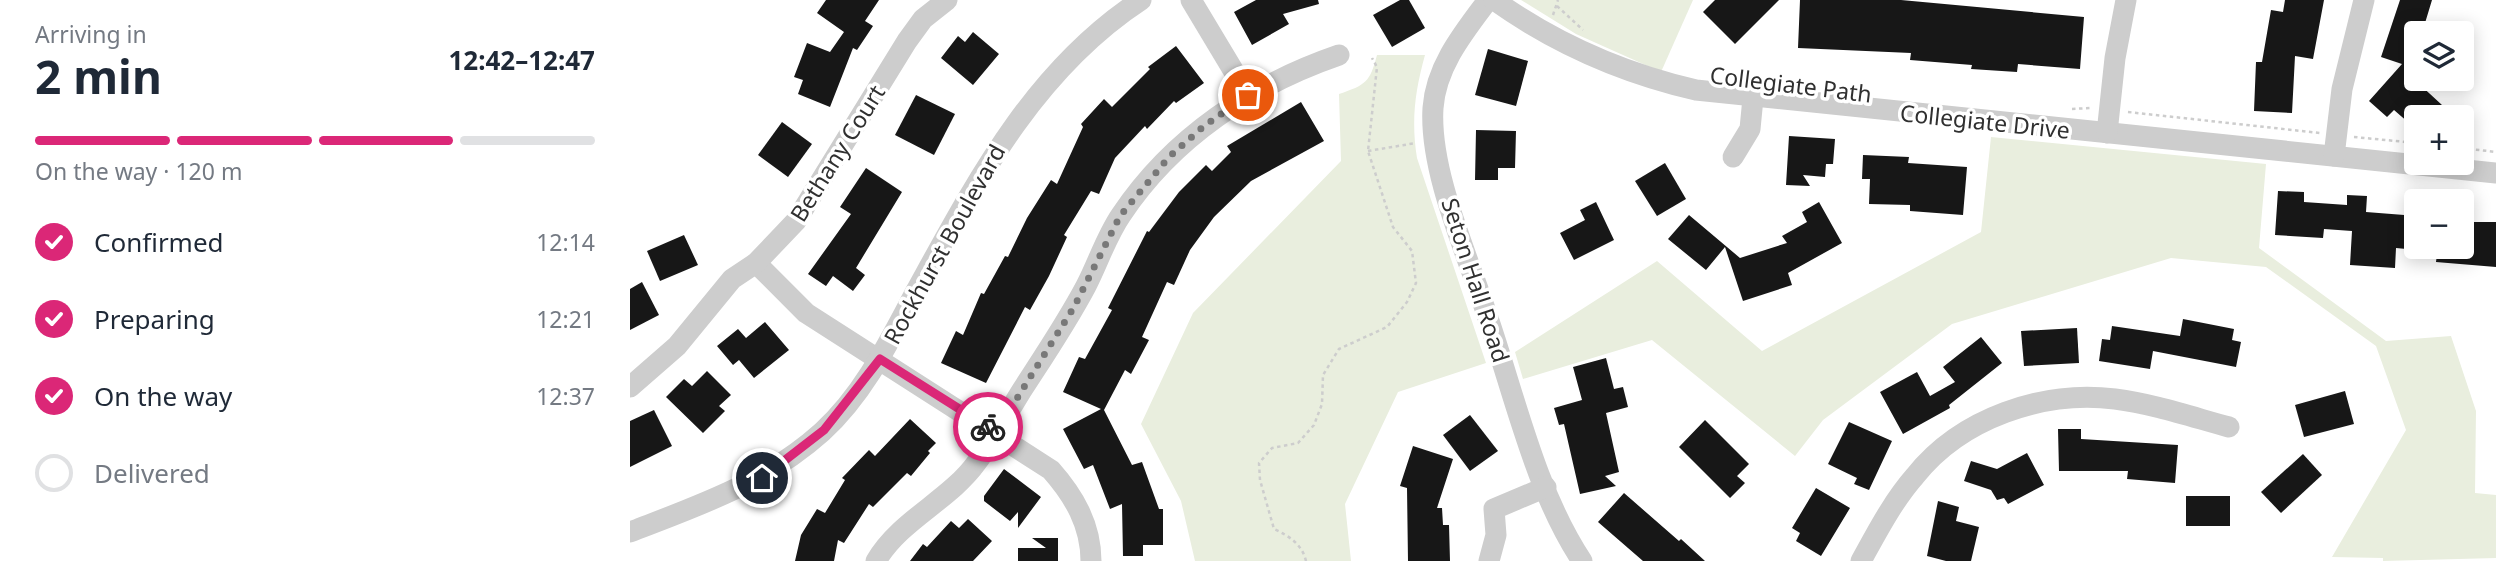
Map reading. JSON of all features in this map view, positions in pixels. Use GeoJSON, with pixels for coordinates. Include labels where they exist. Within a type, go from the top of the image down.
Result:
{"type":"FeatureCollection","features":[{"type":"Feature","properties":{"kind":"street","name":"Bethany Court"},"geometry":{"type":"LineString","coordinates":[[630,387],[677,346],[732,279],[756,263],[796,221],[907,41],[923,19],[947,0]]}},
{"type":"Feature","properties":{"kind":"street","name":"Rockhurst Boulevard"},"geometry":{"type":"LineString","coordinates":[[630,532],[720,499],[784,463],[824,430],[880,359],[978,178],[1003,138],[1073,57],[1141,0]]}},
{"type":"Feature","properties":{"kind":"street"},"geometry":{"type":"LineString","coordinates":[[1191,0],[1248,95]]}},
{"type":"Feature","properties":{"kind":"street","name":"Seton Hall Road"},"geometry":{"type":"LineString","coordinates":[[1488,0],[1461,37],[1438,82],[1433,106],[1437,163],[1546,487],[1562,529],[1582,561]]}},
{"type":"Feature","properties":{"kind":"street","name":"Collegiate Drive"},"geometry":{"type":"LineString","coordinates":[[1494,0],[1533,28],[1614,66],[1657,81],[1752,98],[2496,173]]}},
{"type":"Feature","properties":{"kind":"street"},"geometry":{"type":"LineString","coordinates":[[2108,133],[2126,0]]}},
{"type":"Feature","properties":{"kind":"street"},"geometry":{"type":"LineString","coordinates":[[2334,156],[2342,89],[2364,0]]}},
{"type":"Feature","properties":{"kind":"street"},"geometry":{"type":"LineString","coordinates":[[876,561],[901,528],[941,497],[976,464],[1074,307],[1120,216],[1169,157],[1204,126],[1248,95],[1274,80],[1339,55]]}},
{"type":"Feature","properties":{"kind":"street"},"geometry":{"type":"LineString","coordinates":[[1733,157],[1750,129],[1752,98]]}},
{"type":"Feature","properties":{"kind":"street"},"geometry":{"type":"LineString","coordinates":[[756,263],[806,313],[1036,458],[1069,490],[1087,529],[1091,561]]}},
{"type":"Feature","properties":{"kind":"street"},"geometry":{"type":"LineString","coordinates":[[1871,557],[1916,474],[1959,436],[2001,414],[2031,404],[2087,397],[2145,404],[2229,427]]}},
{"type":"Feature","properties":{"kind":"street"},"geometry":{"type":"LineString","coordinates":[[1489,561],[1496,535],[1494,509],[1546,487]]}},
{"type":"Feature","properties":{"kind":"path"},"geometry":{"type":"LineString","coordinates":[[1557,6],[1583,30]]}},
{"type":"Feature","properties":{"kind":"path"},"geometry":{"type":"LineString","coordinates":[[1306,561],[1304,552],[1290,537],[1274,529],[1259,463],[1272,448],[1298,443],[1314,425],[1322,404],[1323,374],[1339,349],[1387,327],[1407,302],[1416,283],[1412,251],[1393,227],[1368,151],[1377,67],[1372,58]]}},
{"type":"Feature","properties":{"kind":"path"},"geometry":{"type":"LineString","coordinates":[[2069,110],[2077,107],[2109,110],[2404,143]]}},
{"type":"Feature","properties":{"kind":"path"},"geometry":{"type":"LineString","coordinates":[[1368,151],[1434,141]]}},
{"type":"Feature","properties":{"kind":"path"},"geometry":{"type":"LineString","coordinates":[[2474,149],[2496,152]]}},
{"type":"Feature","properties":{"kind":"green space"},"geometry":{"type":"Polygon","coordinates":[[[1521,0],[1693,0],[1661,72],[1576,34],[1521,0]]]}},
{"type":"Feature","properties":{"kind":"green space"},"geometry":{"type":"Polygon","coordinates":[[[1377,55],[1425,55],[1415,106],[1417,158],[1486,363],[1398,392],[1345,504],[1351,561],[1195,561],[1181,501],[1141,424],[1193,313],[1341,161],[1339,94],[1366,81],[1377,55]]]}},
{"type":"Feature","properties":{"kind":"green space"},"geometry":{"type":"Polygon","coordinates":[[[1991,137],[2266,164],[2259,248],[2386,341],[2451,336],[2476,411],[2475,493],[2496,495],[2496,558],[2383,561],[2383,558],[2332,557],[2406,430],[2376,346],[2266,267],[2171,258],[1952,324],[1823,420],[1795,456],[1652,340],[1523,379],[1515,352],[1657,261],[1762,351],[1981,232],[1991,137]]]}},
{"type":"Feature","properties":{"kind":"building"},"geometry":{"type":"Polygon","coordinates":[[[826,0],[879,0],[865,21],[873,26],[857,50],[853,48],[830,107],[798,94],[803,80],[794,77],[807,43],[830,52],[844,32],[817,13],[826,0]]]}},
{"type":"Feature","properties":{"kind":"building"},"geometry":{"type":"Polygon","coordinates":[[[1256,0],[1318,0],[1319,4],[1283,14],[1289,24],[1252,45],[1234,12],[1256,0]]]}},
{"type":"Feature","properties":{"kind":"building"},"geometry":{"type":"Polygon","coordinates":[[[1400,0],[1409,0],[1425,28],[1392,47],[1373,15],[1400,0]]]}},
{"type":"Feature","properties":{"kind":"building"},"geometry":{"type":"Polygon","coordinates":[[[1715,0],[1779,0],[1735,44],[1703,12],[1715,0]]]}},
{"type":"Feature","properties":{"kind":"building"},"geometry":{"type":"Polygon","coordinates":[[[1800,0],[1901,0],[2084,17],[2080,69],[2018,64],[2017,72],[1971,69],[1972,65],[1910,60],[1911,53],[1798,48],[1800,0]]]}},
{"type":"Feature","properties":{"kind":"building"},"geometry":{"type":"Polygon","coordinates":[[[2285,0],[2324,0],[2313,59],[2295,56],[2292,113],[2254,111],[2256,62],[2262,62],[2271,10],[2283,12],[2285,0]]]}},
{"type":"Feature","properties":{"kind":"building"},"geometry":{"type":"Polygon","coordinates":[[[2400,0],[2432,0],[2426,21],[2404,21],[2404,91],[2427,91],[2442,105],[2404,105],[2404,119],[2394,110],[2387,117],[2369,101],[2402,64],[2381,57],[2400,0]]]}},
{"type":"Feature","properties":{"kind":"building"},"geometry":{"type":"Polygon","coordinates":[[[973,32],[999,54],[973,85],[941,58],[958,36],[965,42],[973,32]]]}},
{"type":"Feature","properties":{"kind":"building"},"geometry":{"type":"Polygon","coordinates":[[[1176,46],[1204,83],[1176,103],[1174,101],[1147,129],[1145,126],[1115,158],[1099,194],[1091,191],[1064,235],[1067,237],[1049,276],[1030,310],[1025,307],[986,383],[941,363],[956,331],[963,335],[981,293],[984,294],[1005,256],[1008,257],[1027,218],[1051,180],[1057,184],[1083,127],[1081,124],[1104,99],[1112,107],[1150,69],[1148,67],[1176,46]]]}},
{"type":"Feature","properties":{"kind":"building"},"geometry":{"type":"Polygon","coordinates":[[[1488,49],[1528,61],[1516,106],[1475,95],[1488,49]]]}},
{"type":"Feature","properties":{"kind":"building"},"geometry":{"type":"Polygon","coordinates":[[[916,95],[955,114],[934,155],[895,135],[916,95]]]}},
{"type":"Feature","properties":{"kind":"building"},"geometry":{"type":"Polygon","coordinates":[[[1301,102],[1324,141],[1251,181],[1214,217],[1190,250],[1174,285],[1167,282],[1142,337],[1149,340],[1131,374],[1125,370],[1104,410],[1132,465],[1142,462],[1159,509],[1163,509],[1163,545],[1143,545],[1143,556],[1123,556],[1122,504],[1110,509],[1093,465],[1084,469],[1063,429],[1101,409],[1063,392],[1079,357],[1085,359],[1112,310],[1108,308],[1147,231],[1149,232],[1179,192],[1206,165],[1212,171],[1231,152],[1227,146],[1301,102]]]}},
{"type":"Feature","properties":{"kind":"building"},"geometry":{"type":"Polygon","coordinates":[[[782,122],[812,144],[788,177],[758,155],[782,122]]]}},
{"type":"Feature","properties":{"kind":"building"},"geometry":{"type":"Polygon","coordinates":[[[1476,130],[1516,131],[1515,168],[1498,168],[1498,180],[1475,180],[1476,130]]]}},
{"type":"Feature","properties":{"kind":"building"},"geometry":{"type":"Polygon","coordinates":[[[1789,136],[1835,139],[1833,164],[1826,164],[1825,177],[1803,175],[1810,186],[1786,185],[1789,136]]]}},
{"type":"Feature","properties":{"kind":"building"},"geometry":{"type":"Polygon","coordinates":[[[1863,155],[1909,157],[1908,163],[1967,167],[1963,215],[1910,211],[1910,205],[1869,204],[1870,179],[1862,179],[1863,155]]]}},
{"type":"Feature","properties":{"kind":"building"},"geometry":{"type":"Polygon","coordinates":[[[1665,163],[1686,199],[1657,216],[1635,181],[1665,163]]]}},
{"type":"Feature","properties":{"kind":"building"},"geometry":{"type":"Polygon","coordinates":[[[866,168],[902,192],[856,268],[865,275],[853,291],[833,276],[826,286],[808,274],[851,214],[840,207],[866,168]]]}},
{"type":"Feature","properties":{"kind":"building"},"geometry":{"type":"Polygon","coordinates":[[[2278,191],[2304,192],[2304,202],[2347,205],[2347,195],[2367,196],[2366,212],[2404,215],[2404,249],[2396,248],[2395,268],[2350,265],[2352,231],[2324,229],[2323,238],[2275,235],[2278,191]]]}},
{"type":"Feature","properties":{"kind":"building"},"geometry":{"type":"Polygon","coordinates":[[[1596,202],[1614,240],[1574,260],[1560,233],[1585,220],[1580,210],[1596,202]]]}},
{"type":"Feature","properties":{"kind":"building"},"geometry":{"type":"Polygon","coordinates":[[[1819,202],[1842,243],[1788,273],[1792,285],[1743,301],[1725,247],[1706,270],[1668,239],[1689,215],[1740,258],[1787,243],[1782,236],[1807,222],[1802,212],[1819,202]]]}},
{"type":"Feature","properties":{"kind":"building"},"geometry":{"type":"Polygon","coordinates":[[[2474,222],[2496,222],[2496,267],[2436,262],[2436,259],[2474,259],[2474,222]]]}},
{"type":"Feature","properties":{"kind":"building"},"geometry":{"type":"Polygon","coordinates":[[[684,235],[698,265],[660,281],[647,251],[684,235]]]}},
{"type":"Feature","properties":{"kind":"building"},"geometry":{"type":"Polygon","coordinates":[[[642,282],[659,315],[630,330],[630,289],[642,282]]]}},
{"type":"Feature","properties":{"kind":"building"},"geometry":{"type":"Polygon","coordinates":[[[2183,319],[2234,329],[2232,340],[2241,342],[2236,367],[2153,351],[2150,369],[2099,361],[2102,339],[2110,340],[2112,326],[2180,336],[2183,319]]]}},
{"type":"Feature","properties":{"kind":"building"},"geometry":{"type":"Polygon","coordinates":[[[765,322],[789,350],[754,378],[739,360],[733,365],[717,346],[738,329],[746,338],[765,322]]]}},
{"type":"Feature","properties":{"kind":"building"},"geometry":{"type":"Polygon","coordinates":[[[2077,328],[2079,363],[2024,366],[2021,331],[2077,328]]]}},
{"type":"Feature","properties":{"kind":"building"},"geometry":{"type":"Polygon","coordinates":[[[1981,337],[2002,363],[1949,405],[1950,408],[1903,434],[1880,392],[1917,372],[1930,396],[1955,382],[1943,367],[1981,337]]]}},
{"type":"Feature","properties":{"kind":"building"},"geometry":{"type":"Polygon","coordinates":[[[1606,358],[1614,389],[1623,387],[1628,407],[1606,413],[1619,472],[1605,476],[1616,486],[1580,494],[1564,424],[1559,425],[1554,408],[1582,400],[1573,367],[1606,358]]]}},
{"type":"Feature","properties":{"kind":"building"},"geometry":{"type":"Polygon","coordinates":[[[707,371],[731,395],[719,406],[725,411],[703,433],[666,397],[684,379],[692,386],[707,371]]]}},
{"type":"Feature","properties":{"kind":"building"},"geometry":{"type":"Polygon","coordinates":[[[2345,391],[2354,424],[2304,437],[2295,405],[2345,391]]]}},
{"type":"Feature","properties":{"kind":"building"},"geometry":{"type":"Polygon","coordinates":[[[654,410],[672,446],[630,467],[630,421],[654,410]]]}},
{"type":"Feature","properties":{"kind":"building"},"geometry":{"type":"Polygon","coordinates":[[[1470,415],[1498,451],[1470,471],[1443,435],[1470,415]]]}},
{"type":"Feature","properties":{"kind":"building"},"geometry":{"type":"Polygon","coordinates":[[[910,419],[936,443],[928,451],[930,453],[911,476],[907,473],[873,507],[869,504],[844,543],[838,540],[834,561],[795,561],[801,535],[817,509],[825,513],[845,480],[842,478],[869,450],[875,456],[910,419]]]}},
{"type":"Feature","properties":{"kind":"building"},"geometry":{"type":"Polygon","coordinates":[[[1705,420],[1749,464],[1737,476],[1745,483],[1730,498],[1679,447],[1705,420]]]}},
{"type":"Feature","properties":{"kind":"building"},"geometry":{"type":"Polygon","coordinates":[[[1849,422],[1892,441],[1869,490],[1854,484],[1857,478],[1828,464],[1849,422]]]}},
{"type":"Feature","properties":{"kind":"building"},"geometry":{"type":"Polygon","coordinates":[[[2058,429],[2081,429],[2081,439],[2178,445],[2175,483],[2127,479],[2128,471],[2059,471],[2058,429]]]}},
{"type":"Feature","properties":{"kind":"building"},"geometry":{"type":"Polygon","coordinates":[[[1413,446],[1453,459],[1437,508],[1442,508],[1443,525],[1449,525],[1450,561],[1408,561],[1407,488],[1400,486],[1413,446]]]}},
{"type":"Feature","properties":{"kind":"building"},"geometry":{"type":"Polygon","coordinates":[[[2027,453],[2044,485],[2008,504],[2004,498],[1997,500],[1991,490],[1964,481],[1971,461],[1997,469],[2027,453]]]}},
{"type":"Feature","properties":{"kind":"building"},"geometry":{"type":"Polygon","coordinates":[[[2303,454],[2322,475],[2281,513],[2261,492],[2303,454]]]}},
{"type":"Feature","properties":{"kind":"building"},"geometry":{"type":"Polygon","coordinates":[[[1004,469],[1041,497],[1018,528],[1018,512],[1010,521],[984,501],[984,496],[1004,469]]]}},
{"type":"Feature","properties":{"kind":"building"},"geometry":{"type":"Polygon","coordinates":[[[1816,488],[1850,508],[1821,556],[1796,541],[1800,533],[1792,528],[1816,488]]]}},
{"type":"Feature","properties":{"kind":"building"},"geometry":{"type":"Polygon","coordinates":[[[1624,493],[1705,561],[1643,561],[1598,522],[1624,493]]]}},
{"type":"Feature","properties":{"kind":"building"},"geometry":{"type":"Polygon","coordinates":[[[2186,496],[2230,496],[2230,526],[2186,526],[2186,496]]]}},
{"type":"Feature","properties":{"kind":"building"},"geometry":{"type":"Polygon","coordinates":[[[1938,501],[1959,507],[1956,521],[1979,527],[1971,561],[1946,561],[1927,556],[1938,501]]]}},
{"type":"Feature","properties":{"kind":"building"},"geometry":{"type":"Polygon","coordinates":[[[968,519],[992,541],[973,561],[910,561],[923,544],[927,547],[951,521],[959,528],[968,519]]]}},
{"type":"Feature","properties":{"kind":"building"},"geometry":{"type":"Polygon","coordinates":[[[1032,538],[1058,538],[1058,561],[1018,561],[1018,548],[1046,548],[1032,538]]]}},
{"type":"Feature","properties":{"kind":"way so far"},"geometry":{"type":"LineString","coordinates":[[988,427],[996,432],[1061,330],[1120,216],[1139,191],[1186,141],[1248,95]]}},
{"type":"Feature","properties":{"kind":"route"},"geometry":{"type":"LineString","coordinates":[[762,478],[824,430],[848,403],[880,359],[988,427]]}}]}
